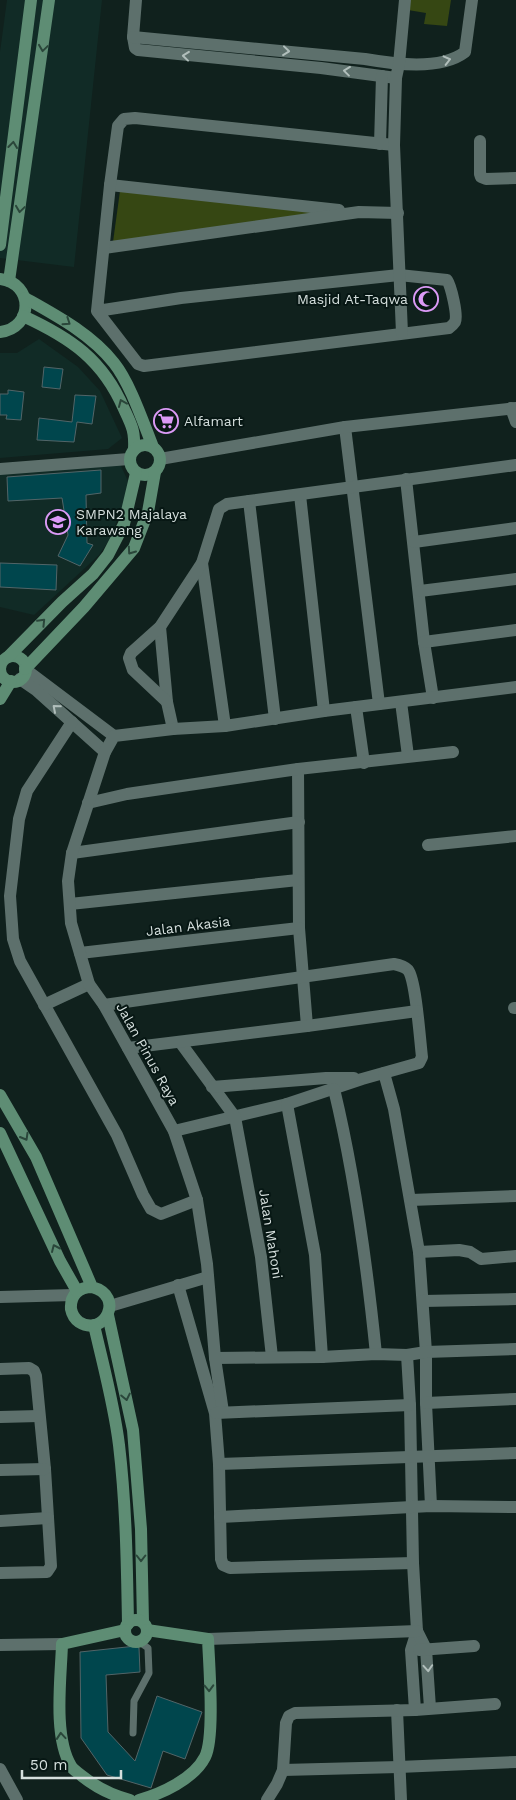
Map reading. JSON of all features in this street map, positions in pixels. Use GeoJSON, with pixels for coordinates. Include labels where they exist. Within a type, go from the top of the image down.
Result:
{"type":"FeatureCollection","features":[{"type":"Feature","properties":{"kind":"street"},"geometry":{"type":"LineString","coordinates":[[0,245],[3,205],[31,0]]}},
{"type":"Feature","properties":{"kind":"street"},"geometry":{"type":"LineString","coordinates":[[0,699],[84,607],[134,548],[148,512],[155,472],[160,459],[131,394],[115,364],[89,338],[63,319],[25,298],[16,285],[5,280],[49,0]]}},
{"type":"Feature","properties":{"kind":"street"},"geometry":{"type":"LineString","coordinates":[[136,0],[133,37],[136,49],[146,52],[321,68],[396,78]]}},
{"type":"Feature","properties":{"kind":"street"},"geometry":{"type":"LineString","coordinates":[[402,333],[394,145],[396,78],[405,0]]}},
{"type":"Feature","properties":{"kind":"street"},"geometry":{"type":"LineString","coordinates":[[133,37],[257,48],[399,64],[436,63],[457,58],[465,52],[472,0]]}},
{"type":"Feature","properties":{"kind":"street"},"geometry":{"type":"LineString","coordinates":[[255,62],[257,48]]}},
{"type":"Feature","properties":{"kind":"street"},"geometry":{"type":"LineString","coordinates":[[380,144],[382,76]]}},
{"type":"Feature","properties":{"kind":"street"},"geometry":{"type":"LineString","coordinates":[[97,311],[181,298],[399,275],[447,280],[450,285],[456,318],[454,324],[449,328],[144,366],[138,364],[97,311],[118,126],[124,119],[135,118],[394,145]]}},
{"type":"Feature","properties":{"kind":"street"},"geometry":{"type":"LineString","coordinates":[[480,140],[481,177],[486,179],[516,178]]}},
{"type":"Feature","properties":{"kind":"street"},"geometry":{"type":"LineString","coordinates":[[110,185],[359,212],[398,213]]}},
{"type":"Feature","properties":{"kind":"street"},"geometry":{"type":"LineString","coordinates":[[104,248],[359,212]]}},
{"type":"Feature","properties":{"kind":"street"},"geometry":{"type":"LineString","coordinates":[[0,332],[11,329],[18,324],[26,307],[25,298]]}},
{"type":"Feature","properties":{"kind":"street"},"geometry":{"type":"LineString","coordinates":[[23,316],[50,328],[66,338],[107,376],[117,392],[135,433],[132,469],[136,473],[146,476],[155,472]]}},
{"type":"Feature","properties":{"kind":"street"},"geometry":{"type":"LineString","coordinates":[[160,459],[345,427],[513,408],[516,422]]}},
{"type":"Feature","properties":{"kind":"street"},"geometry":{"type":"LineString","coordinates":[[345,427],[379,704]]}},
{"type":"Feature","properties":{"kind":"street"},"geometry":{"type":"LineString","coordinates":[[0,469],[132,454],[143,445],[153,446]]}},
{"type":"Feature","properties":{"kind":"street"},"geometry":{"type":"LineString","coordinates":[[167,702],[133,670],[129,661],[131,654],[160,627],[202,563],[219,509],[227,504],[516,465]]}},
{"type":"Feature","properties":{"kind":"street"},"geometry":{"type":"LineString","coordinates":[[136,473],[124,524],[108,555],[92,574],[3,663],[0,670],[4,678],[19,677],[114,736],[173,729],[225,726],[324,711],[516,687]]}},
{"type":"Feature","properties":{"kind":"street"},"geometry":{"type":"LineString","coordinates":[[406,479],[420,591],[424,642],[433,698]]}},
{"type":"Feature","properties":{"kind":"street"},"geometry":{"type":"LineString","coordinates":[[300,495],[324,711]]}},
{"type":"Feature","properties":{"kind":"street"},"geometry":{"type":"LineString","coordinates":[[249,501],[274,719]]}},
{"type":"Feature","properties":{"kind":"street"},"geometry":{"type":"LineString","coordinates":[[414,542],[516,528]]}},
{"type":"Feature","properties":{"kind":"street"},"geometry":{"type":"LineString","coordinates":[[202,563],[225,726]]}},
{"type":"Feature","properties":{"kind":"street"},"geometry":{"type":"LineString","coordinates":[[420,591],[516,580]]}},
{"type":"Feature","properties":{"kind":"street"},"geometry":{"type":"LineString","coordinates":[[160,627],[167,702],[173,729]]}},
{"type":"Feature","properties":{"kind":"street"},"geometry":{"type":"LineString","coordinates":[[424,642],[516,630]]}},
{"type":"Feature","properties":{"kind":"street"},"geometry":{"type":"LineString","coordinates":[[3,663],[16,656],[20,658],[23,661],[19,677]]}},
{"type":"Feature","properties":{"kind":"street"},"geometry":{"type":"LineString","coordinates":[[19,677],[106,752]]}},
{"type":"Feature","properties":{"kind":"street"},"geometry":{"type":"LineString","coordinates":[[402,702],[408,756]]}},
{"type":"Feature","properties":{"kind":"street"},"geometry":{"type":"LineString","coordinates":[[356,707],[364,763]]}},
{"type":"Feature","properties":{"kind":"street"},"geometry":{"type":"LineString","coordinates":[[72,722],[27,790],[19,819],[13,856],[10,896],[14,939],[20,962],[117,1135],[151,1209],[161,1214],[197,1200]]}},
{"type":"Feature","properties":{"kind":"street","name":"Jalan Pinus Raya"},"geometry":{"type":"LineString","coordinates":[[114,736],[106,752],[72,853],[68,881],[72,923],[89,984],[104,1005],[174,1132],[197,1200],[208,1277],[219,1413]]}},
{"type":"Feature","properties":{"kind":"street"},"geometry":{"type":"LineString","coordinates":[[88,803],[127,794],[298,769],[453,752]]}},
{"type":"Feature","properties":{"kind":"street"},"geometry":{"type":"LineString","coordinates":[[298,769],[299,928],[307,1026]]}},
{"type":"Feature","properties":{"kind":"street"},"geometry":{"type":"LineString","coordinates":[[72,853],[299,822]]}},
{"type":"Feature","properties":{"kind":"street"},"geometry":{"type":"LineString","coordinates":[[428,845],[516,836]]}},
{"type":"Feature","properties":{"kind":"street"},"geometry":{"type":"LineString","coordinates":[[70,904],[298,880]]}},
{"type":"Feature","properties":{"kind":"street","name":"Jalan Akasia"},"geometry":{"type":"LineString","coordinates":[[80,953],[299,928]]}},
{"type":"Feature","properties":{"kind":"street"},"geometry":{"type":"LineString","coordinates":[[104,1005],[394,964],[403,966],[409,971],[417,1011],[422,1057],[419,1063],[362,1078],[287,1104],[174,1132]]}},
{"type":"Feature","properties":{"kind":"street"},"geometry":{"type":"LineString","coordinates":[[44,1005],[89,984]]}},
{"type":"Feature","properties":{"kind":"street"},"geometry":{"type":"LineString","coordinates":[[128,1048],[417,1011]]}},
{"type":"Feature","properties":{"kind":"street"},"geometry":{"type":"LineString","coordinates":[[180,1042],[235,1117]]}},
{"type":"Feature","properties":{"kind":"street"},"geometry":{"type":"LineString","coordinates":[[384,1073],[394,1109],[420,1252],[426,1352],[426,1404],[431,1506]]}},
{"type":"Feature","properties":{"kind":"street"},"geometry":{"type":"LineString","coordinates":[[212,1087],[326,1078],[362,1078]]}},
{"type":"Feature","properties":{"kind":"street"},"geometry":{"type":"LineString","coordinates":[[334,1089],[343,1124],[362,1233],[376,1354]]}},
{"type":"Feature","properties":{"kind":"street"},"geometry":{"type":"LineString","coordinates":[[0,1095],[36,1157],[92,1287]]}},
{"type":"Feature","properties":{"kind":"street"},"geometry":{"type":"LineString","coordinates":[[287,1104],[315,1254],[322,1357]]}},
{"type":"Feature","properties":{"kind":"street","name":"Jalan Mahoni"},"geometry":{"type":"LineString","coordinates":[[235,1117],[261,1258],[272,1357]]}},
{"type":"Feature","properties":{"kind":"street"},"geometry":{"type":"LineString","coordinates":[[0,1133],[37,1208],[75,1293]]}},
{"type":"Feature","properties":{"kind":"street"},"geometry":{"type":"LineString","coordinates":[[410,1200],[516,1196]]}},
{"type":"Feature","properties":{"kind":"street"},"geometry":{"type":"LineString","coordinates":[[420,1252],[459,1250],[470,1252],[481,1259],[516,1256]]}},
{"type":"Feature","properties":{"kind":"street"},"geometry":{"type":"LineString","coordinates":[[94,1325],[119,1444],[126,1529],[127,1637],[138,1642],[146,1636],[141,1582],[141,1529],[138,1484],[133,1430],[121,1374],[109,1310],[108,1298],[103,1291],[92,1287],[82,1288],[75,1293],[70,1304],[72,1313],[77,1320],[85,1325],[94,1325],[102,1322],[109,1310],[208,1277]]}},
{"type":"Feature","properties":{"kind":"street"},"geometry":{"type":"LineString","coordinates":[[178,1286],[219,1413],[221,1559],[223,1565],[226,1567],[413,1563]]}},
{"type":"Feature","properties":{"kind":"street"},"geometry":{"type":"LineString","coordinates":[[0,1297],[75,1293]]}},
{"type":"Feature","properties":{"kind":"street"},"geometry":{"type":"LineString","coordinates":[[423,1301],[516,1299]]}},
{"type":"Feature","properties":{"kind":"street"},"geometry":{"type":"LineString","coordinates":[[215,1358],[407,1355],[426,1352],[516,1349]]}},
{"type":"Feature","properties":{"kind":"street"},"geometry":{"type":"LineString","coordinates":[[407,1355],[413,1507],[413,1563],[417,1630],[411,1650],[415,1710]]}},
{"type":"Feature","properties":{"kind":"street"},"geometry":{"type":"LineString","coordinates":[[0,1369],[29,1368],[34,1371],[45,1469],[51,1566],[49,1571],[43,1572],[0,1573]]}},
{"type":"Feature","properties":{"kind":"street"},"geometry":{"type":"LineString","coordinates":[[106,1378],[121,1374]]}},
{"type":"Feature","properties":{"kind":"street"},"geometry":{"type":"LineString","coordinates":[[426,1404],[516,1399]]}},
{"type":"Feature","properties":{"kind":"street"},"geometry":{"type":"LineString","coordinates":[[219,1413],[410,1405]]}},
{"type":"Feature","properties":{"kind":"street"},"geometry":{"type":"LineString","coordinates":[[0,1417],[39,1416]]}},
{"type":"Feature","properties":{"kind":"street"},"geometry":{"type":"LineString","coordinates":[[119,1444],[133,1444]]}},
{"type":"Feature","properties":{"kind":"street"},"geometry":{"type":"LineString","coordinates":[[219,1464],[516,1453]]}},
{"type":"Feature","properties":{"kind":"street"},"geometry":{"type":"LineString","coordinates":[[0,1470],[45,1469]]}},
{"type":"Feature","properties":{"kind":"street"},"geometry":{"type":"LineString","coordinates":[[123,1485],[138,1484]]}},
{"type":"Feature","properties":{"kind":"street"},"geometry":{"type":"LineString","coordinates":[[220,1517],[431,1506],[516,1507]]}},
{"type":"Feature","properties":{"kind":"street"},"geometry":{"type":"LineString","coordinates":[[0,1521],[48,1518]]}},
{"type":"Feature","properties":{"kind":"street"},"geometry":{"type":"LineString","coordinates":[[126,1529],[141,1529]]}},
{"type":"Feature","properties":{"kind":"street"},"geometry":{"type":"LineString","coordinates":[[127,1583],[141,1582]]}},
{"type":"Feature","properties":{"kind":"street"},"geometry":{"type":"LineString","coordinates":[[0,1646],[62,1644],[127,1627],[135,1620],[145,1626],[208,1639],[417,1630]]}},
{"type":"Feature","properties":{"kind":"street"},"geometry":{"type":"LineString","coordinates":[[417,1630],[426,1649],[430,1708]]}},
{"type":"Feature","properties":{"kind":"street"},"geometry":{"type":"LineString","coordinates":[[139,1800],[157,1795],[177,1783],[194,1771],[206,1757],[210,1725],[208,1639]]}},
{"type":"Feature","properties":{"kind":"street"},"geometry":{"type":"LineString","coordinates":[[62,1644],[61,1742],[72,1767],[95,1786],[112,1795],[130,1800]]}},
{"type":"Feature","properties":{"kind":"street"},"geometry":{"type":"LineString","coordinates":[[411,1650],[474,1646]]}},
{"type":"Feature","properties":{"kind":"street"},"geometry":{"type":"LineString","coordinates":[[267,1800],[278,1784],[283,1770],[286,1723],[290,1716],[295,1713],[415,1710],[495,1704]]}},
{"type":"Feature","properties":{"kind":"street"},"geometry":{"type":"LineString","coordinates":[[397,1710],[401,1800]]}},
{"type":"Feature","properties":{"kind":"street"},"geometry":{"type":"LineString","coordinates":[[283,1770],[516,1762]]}},
{"type":"Feature","properties":{"kind":"street"},"geometry":{"type":"LineString","coordinates":[[0,1769],[17,1800]]}},
{"type":"Feature","properties":{"kind":"lane"},"geometry":{"type":"LineString","coordinates":[[133,1733],[134,1701],[149,1673],[148,1648],[138,1642]]}},
{"type":"Feature","properties":{"kind":"shaded area"},"geometry":{"type":"Polygon","coordinates":[[[7,0],[102,0],[74,267],[0,258],[0,52],[7,0]]]}},
{"type":"Feature","properties":{"kind":"shaded area"},"geometry":{"type":"Polygon","coordinates":[[[39,339],[78,367],[100,391],[122,438],[108,449],[0,458],[0,353],[17,353],[39,339]]]}},
{"type":"Feature","properties":{"kind":"shaded area","name":"SMPN2 Majalaya Karawang"},"geometry":{"type":"Polygon","coordinates":[[[120,464],[128,481],[125,502],[108,542],[99,555],[34,615],[0,607],[0,474],[120,464]]]}},
{"type":"Feature","properties":{"kind":"green space"},"geometry":{"type":"Polygon","coordinates":[[[409,0],[451,0],[447,26],[424,24],[426,13],[408,10],[409,0]]]}},
{"type":"Feature","properties":{"kind":"green space"},"geometry":{"type":"Polygon","coordinates":[[[120,191],[334,212],[113,242],[120,191]]]}},
{"type":"Feature","properties":{"kind":"building"},"geometry":{"type":"Polygon","coordinates":[[[44,367],[63,369],[60,389],[42,387],[44,367]]]}},
{"type":"Feature","properties":{"kind":"building"},"geometry":{"type":"Polygon","coordinates":[[[8,390],[24,392],[21,420],[6,419],[7,415],[0,415],[0,394],[8,394],[8,390]]]}},
{"type":"Feature","properties":{"kind":"building"},"geometry":{"type":"Polygon","coordinates":[[[75,395],[96,396],[92,424],[77,422],[74,442],[37,440],[39,418],[72,422],[75,395]]]}},
{"type":"Feature","properties":{"kind":"building"},"geometry":{"type":"Polygon","coordinates":[[[101,470],[101,493],[86,495],[87,543],[93,545],[80,566],[58,556],[68,535],[62,498],[8,501],[7,477],[101,470]]]}},
{"type":"Feature","properties":{"kind":"building"},"geometry":{"type":"Polygon","coordinates":[[[0,563],[57,565],[56,590],[0,587],[0,563]]]}},
{"type":"Feature","properties":{"kind":"building"},"geometry":{"type":"Polygon","coordinates":[[[136,1646],[139,1648],[140,1672],[106,1675],[108,1732],[135,1761],[157,1696],[202,1712],[185,1759],[163,1751],[151,1788],[107,1775],[81,1738],[80,1652],[136,1646]]]}},
{"type":"Feature","properties":{"kind":"place","name":"Masjid At-Taqwa"},"geometry":{"type":"Point","coordinates":[426,299]}},
{"type":"Feature","properties":{"kind":"place","name":"Alfamart"},"geometry":{"type":"Point","coordinates":[166,421]}},
{"type":"Feature","properties":{"kind":"place","name":"SMPN2 Majalaya Karawang"},"geometry":{"type":"Point","coordinates":[58,522]}}]}
